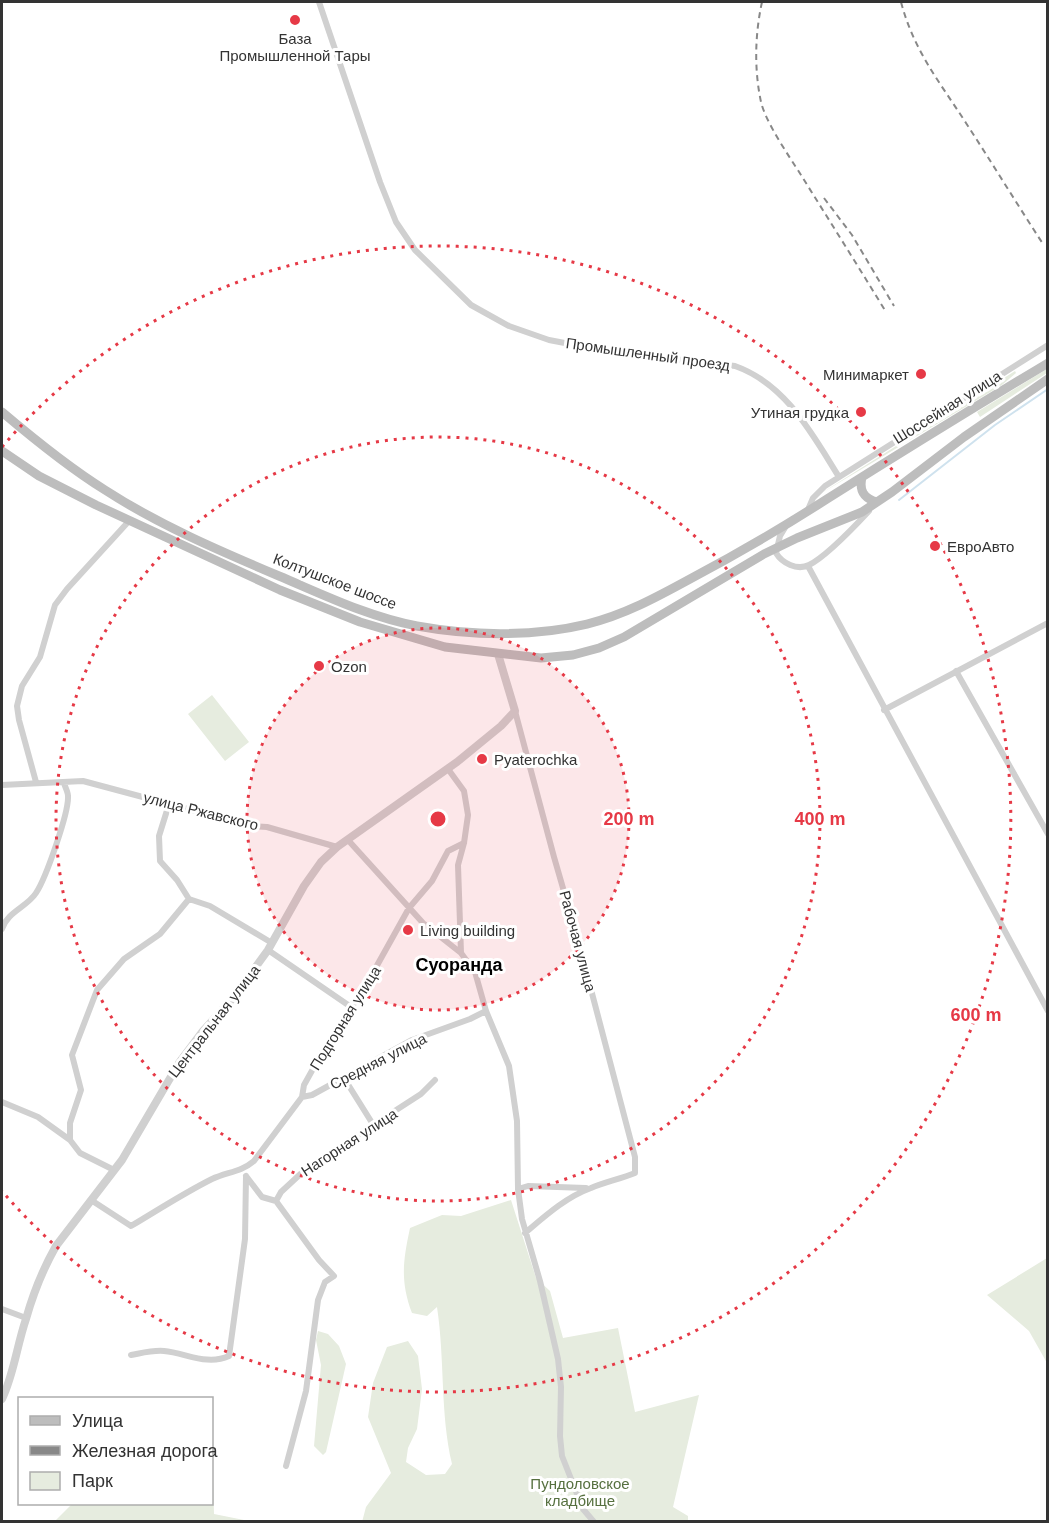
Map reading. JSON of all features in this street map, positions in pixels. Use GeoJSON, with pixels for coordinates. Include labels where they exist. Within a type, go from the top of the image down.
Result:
{"type":"FeatureCollection","features":[{"type":"Feature","properties":{"kind":"main road","name":"Шоссейная улица"},"geometry":{"type":"LineString","coordinates":[[862,477],[1047,363]]}},
{"type":"Feature","properties":{"kind":"main road","name":"Шоссейная улица"},"geometry":{"type":"LineString","coordinates":[[877,502],[1047,379]]}},
{"type":"Feature","properties":{"kind":"main road","name":"Колтушское шоссе"},"geometry":{"type":"LineString","coordinates":[[2,412],[84,477],[188,536],[340,602],[389,619],[416,626],[465,632],[537,632],[587,624],[642,604],[786,526],[862,477]]}},
{"type":"Feature","properties":{"kind":"main road","name":"Колтушское шоссе"},"geometry":{"type":"LineString","coordinates":[[2,451],[63,489],[129,521],[280,590],[360,622],[444,647],[541,658],[573,655],[603,646],[643,627],[776,548],[851,517],[877,502]]}},
{"type":"Feature","properties":{"kind":"main road"},"geometry":{"type":"LineString","coordinates":[[862,477],[860,485],[862,494],[868,500],[877,502]]}},
{"type":"Feature","properties":{"kind":"street","name":"Промышленный проезд"},"geometry":{"type":"LineString","coordinates":[[319,2],[380,182],[396,222],[415,250],[471,305],[508,326],[549,340],[612,352],[735,366],[746,370],[765,381],[791,405],[839,477]]}},
{"type":"Feature","properties":{"kind":"street"},"geometry":{"type":"LineString","coordinates":[[807,512],[818,491],[1047,345]]}},
{"type":"Feature","properties":{"kind":"street"},"geometry":{"type":"LineString","coordinates":[[786,526],[776,548],[780,558],[795,567],[808,566],[838,541],[877,502]]}},
{"type":"Feature","properties":{"kind":"street"},"geometry":{"type":"LineString","coordinates":[[36,782],[19,720],[17,706],[22,686],[40,657],[55,605],[129,521]]}},
{"type":"Feature","properties":{"kind":"street"},"geometry":{"type":"LineString","coordinates":[[808,566],[1047,1011]]}},
{"type":"Feature","properties":{"kind":"street"},"geometry":{"type":"LineString","coordinates":[[884,710],[1047,623]]}},
{"type":"Feature","properties":{"kind":"street"},"geometry":{"type":"LineString","coordinates":[[498,654],[515,711]]}},
{"type":"Feature","properties":{"kind":"street"},"geometry":{"type":"LineString","coordinates":[[956,671],[1047,834]]}},
{"type":"Feature","properties":{"kind":"street","name":"Центральная улица"},"geometry":{"type":"LineString","coordinates":[[2,1399],[8,1386],[26,1318],[51,1253],[133,1143],[179,1063],[203,1031],[233,999],[270,947],[304,886],[321,862],[337,847],[448,769],[501,726],[515,711]]}},
{"type":"Feature","properties":{"kind":"street","name":"Рабочая улица"},"geometry":{"type":"LineString","coordinates":[[515,711],[635,1157],[635,1173],[589,1188]]}},
{"type":"Feature","properties":{"kind":"street"},"geometry":{"type":"LineString","coordinates":[[448,769],[464,791],[468,815],[458,865],[461,953]]}},
{"type":"Feature","properties":{"kind":"street","name":"улица Ржавского"},"geometry":{"type":"LineString","coordinates":[[2,784],[83,781],[337,847]]}},
{"type":"Feature","properties":{"kind":"street"},"geometry":{"type":"LineString","coordinates":[[2,929],[4,921],[36,894],[45,873],[59,835],[68,796],[64,783]]}},
{"type":"Feature","properties":{"kind":"street"},"geometry":{"type":"LineString","coordinates":[[169,804],[159,836],[160,861],[177,880],[189,899],[210,906],[270,947],[351,1008]]}},
{"type":"Feature","properties":{"kind":"street"},"geometry":{"type":"LineString","coordinates":[[348,840],[409,909],[461,953],[475,972],[486,1011],[509,1066],[517,1121],[518,1189],[522,1220],[540,1281],[558,1359],[561,1387],[562,1456],[583,1509],[594,1521]]}},
{"type":"Feature","properties":{"kind":"street","name":"Подгорная улица"},"geometry":{"type":"LineString","coordinates":[[245,1173],[302,1097],[303,1085],[385,953],[409,909],[432,880],[447,851],[464,843]]}},
{"type":"Feature","properties":{"kind":"street"},"geometry":{"type":"LineString","coordinates":[[70,1140],[70,1123],[81,1090],[72,1055],[97,990],[124,959],[160,934],[189,899]]}},
{"type":"Feature","properties":{"kind":"street","name":"Средняя улица"},"geometry":{"type":"LineString","coordinates":[[302,1097],[312,1095],[412,1040],[486,1011]]}},
{"type":"Feature","properties":{"kind":"street"},"geometry":{"type":"LineString","coordinates":[[344,1078],[374,1126]]}},
{"type":"Feature","properties":{"kind":"street","name":"Нагорная улица"},"geometry":{"type":"LineString","coordinates":[[276,1201],[281,1192],[308,1167],[421,1094],[435,1080]]}},
{"type":"Feature","properties":{"kind":"street"},"geometry":{"type":"LineString","coordinates":[[2,1102],[38,1117],[70,1140],[80,1153],[114,1170]]}},
{"type":"Feature","properties":{"kind":"street"},"geometry":{"type":"LineString","coordinates":[[91,1200],[131,1226],[178,1197],[226,1172],[245,1173]]}},
{"type":"Feature","properties":{"kind":"street"},"geometry":{"type":"LineString","coordinates":[[245,1173],[262,1197],[276,1201],[319,1260],[334,1276],[325,1282],[318,1300],[306,1391],[286,1467]]}},
{"type":"Feature","properties":{"kind":"street"},"geometry":{"type":"LineString","coordinates":[[131,1355],[166,1351],[206,1360],[220,1360],[229,1356],[244,1239],[245,1173]]}},
{"type":"Feature","properties":{"kind":"street"},"geometry":{"type":"LineString","coordinates":[[518,1189],[528,1186],[589,1188]]}},
{"type":"Feature","properties":{"kind":"street"},"geometry":{"type":"LineString","coordinates":[[525,1233],[568,1199],[589,1188]]}},
{"type":"Feature","properties":{"kind":"street"},"geometry":{"type":"LineString","coordinates":[[2,1309],[26,1318]]}},
{"type":"Feature","properties":{"kind":"green space"},"geometry":{"type":"Polygon","coordinates":[[[1047,369],[1047,373],[980,417],[977,412],[1047,369]]]}},
{"type":"Feature","properties":{"kind":"green space"},"geometry":{"type":"Polygon","coordinates":[[[1015,371],[1016,373],[1002,385],[820,494],[1015,371]]]}},
{"type":"Feature","properties":{"kind":"green space"},"geometry":{"type":"Polygon","coordinates":[[[212,695],[249,742],[225,761],[188,714],[212,695]]]}},
{"type":"Feature","properties":{"kind":"green space","name":"Пундоловское кладбище"},"geometry":{"type":"Polygon","coordinates":[[[511,1200],[536,1278],[550,1291],[563,1338],[618,1328],[635,1412],[699,1395],[673,1507],[688,1516],[688,1521],[362,1522],[366,1507],[391,1473],[368,1417],[373,1383],[387,1347],[408,1341],[418,1356],[422,1389],[417,1429],[408,1448],[406,1462],[426,1475],[445,1474],[452,1464],[444,1406],[437,1307],[427,1316],[412,1313],[404,1281],[404,1261],[410,1228],[442,1215],[461,1216],[511,1200]]]}},
{"type":"Feature","properties":{"kind":"green space"},"geometry":{"type":"Polygon","coordinates":[[[1047,1258],[1047,1363],[1029,1331],[987,1295],[1047,1258]]]}},
{"type":"Feature","properties":{"kind":"green space"},"geometry":{"type":"Polygon","coordinates":[[[318,1331],[328,1334],[339,1346],[346,1364],[326,1452],[323,1455],[314,1446],[321,1365],[316,1340],[318,1331]]]}},
{"type":"Feature","properties":{"kind":"green space"},"geometry":{"type":"Polygon","coordinates":[[[213,1477],[214,1514],[249,1521],[55,1521],[71,1505],[213,1505],[213,1477]]]}},
{"type":"Feature","properties":{"kind":"waterway"},"geometry":{"type":"LineString","coordinates":[[899,500],[995,425],[1048,389]]}},
{"type":"Feature","properties":{"kind":"railway"},"geometry":{"type":"LineString","coordinates":[[762,2],[756,64],[764,110],[778,139],[886,312]]}},
{"type":"Feature","properties":{"kind":"railway"},"geometry":{"type":"LineString","coordinates":[[901,2],[906,20],[928,65],[1043,244]]}},
{"type":"Feature","properties":{"kind":"railway"},"geometry":{"type":"LineString","coordinates":[[824,198],[852,235],[894,306]]}},
{"type":"Feature","properties":{"kind":"place","name":"База Промышленной Тары"},"geometry":{"type":"Point","coordinates":[295,20]}},
{"type":"Feature","properties":{"kind":"place","name":"Минимаркет"},"geometry":{"type":"Point","coordinates":[921,374]}},
{"type":"Feature","properties":{"kind":"place","name":"Утиная грудка"},"geometry":{"type":"Point","coordinates":[861,412]}},
{"type":"Feature","properties":{"kind":"place","name":"ЕвроАвто"},"geometry":{"type":"Point","coordinates":[935,546]}},
{"type":"Feature","properties":{"kind":"place","name":"Ozon"},"geometry":{"type":"Point","coordinates":[319,666]}},
{"type":"Feature","properties":{"kind":"place","name":"Pyaterochka"},"geometry":{"type":"Point","coordinates":[482,759]}},
{"type":"Feature","properties":{"kind":"place","name":"Living building"},"geometry":{"type":"Point","coordinates":[408,930]}},
{"type":"Feature","properties":{"kind":"district","name":"Суоранда"},"geometry":{"type":"Point","coordinates":[459,965]}}]}
